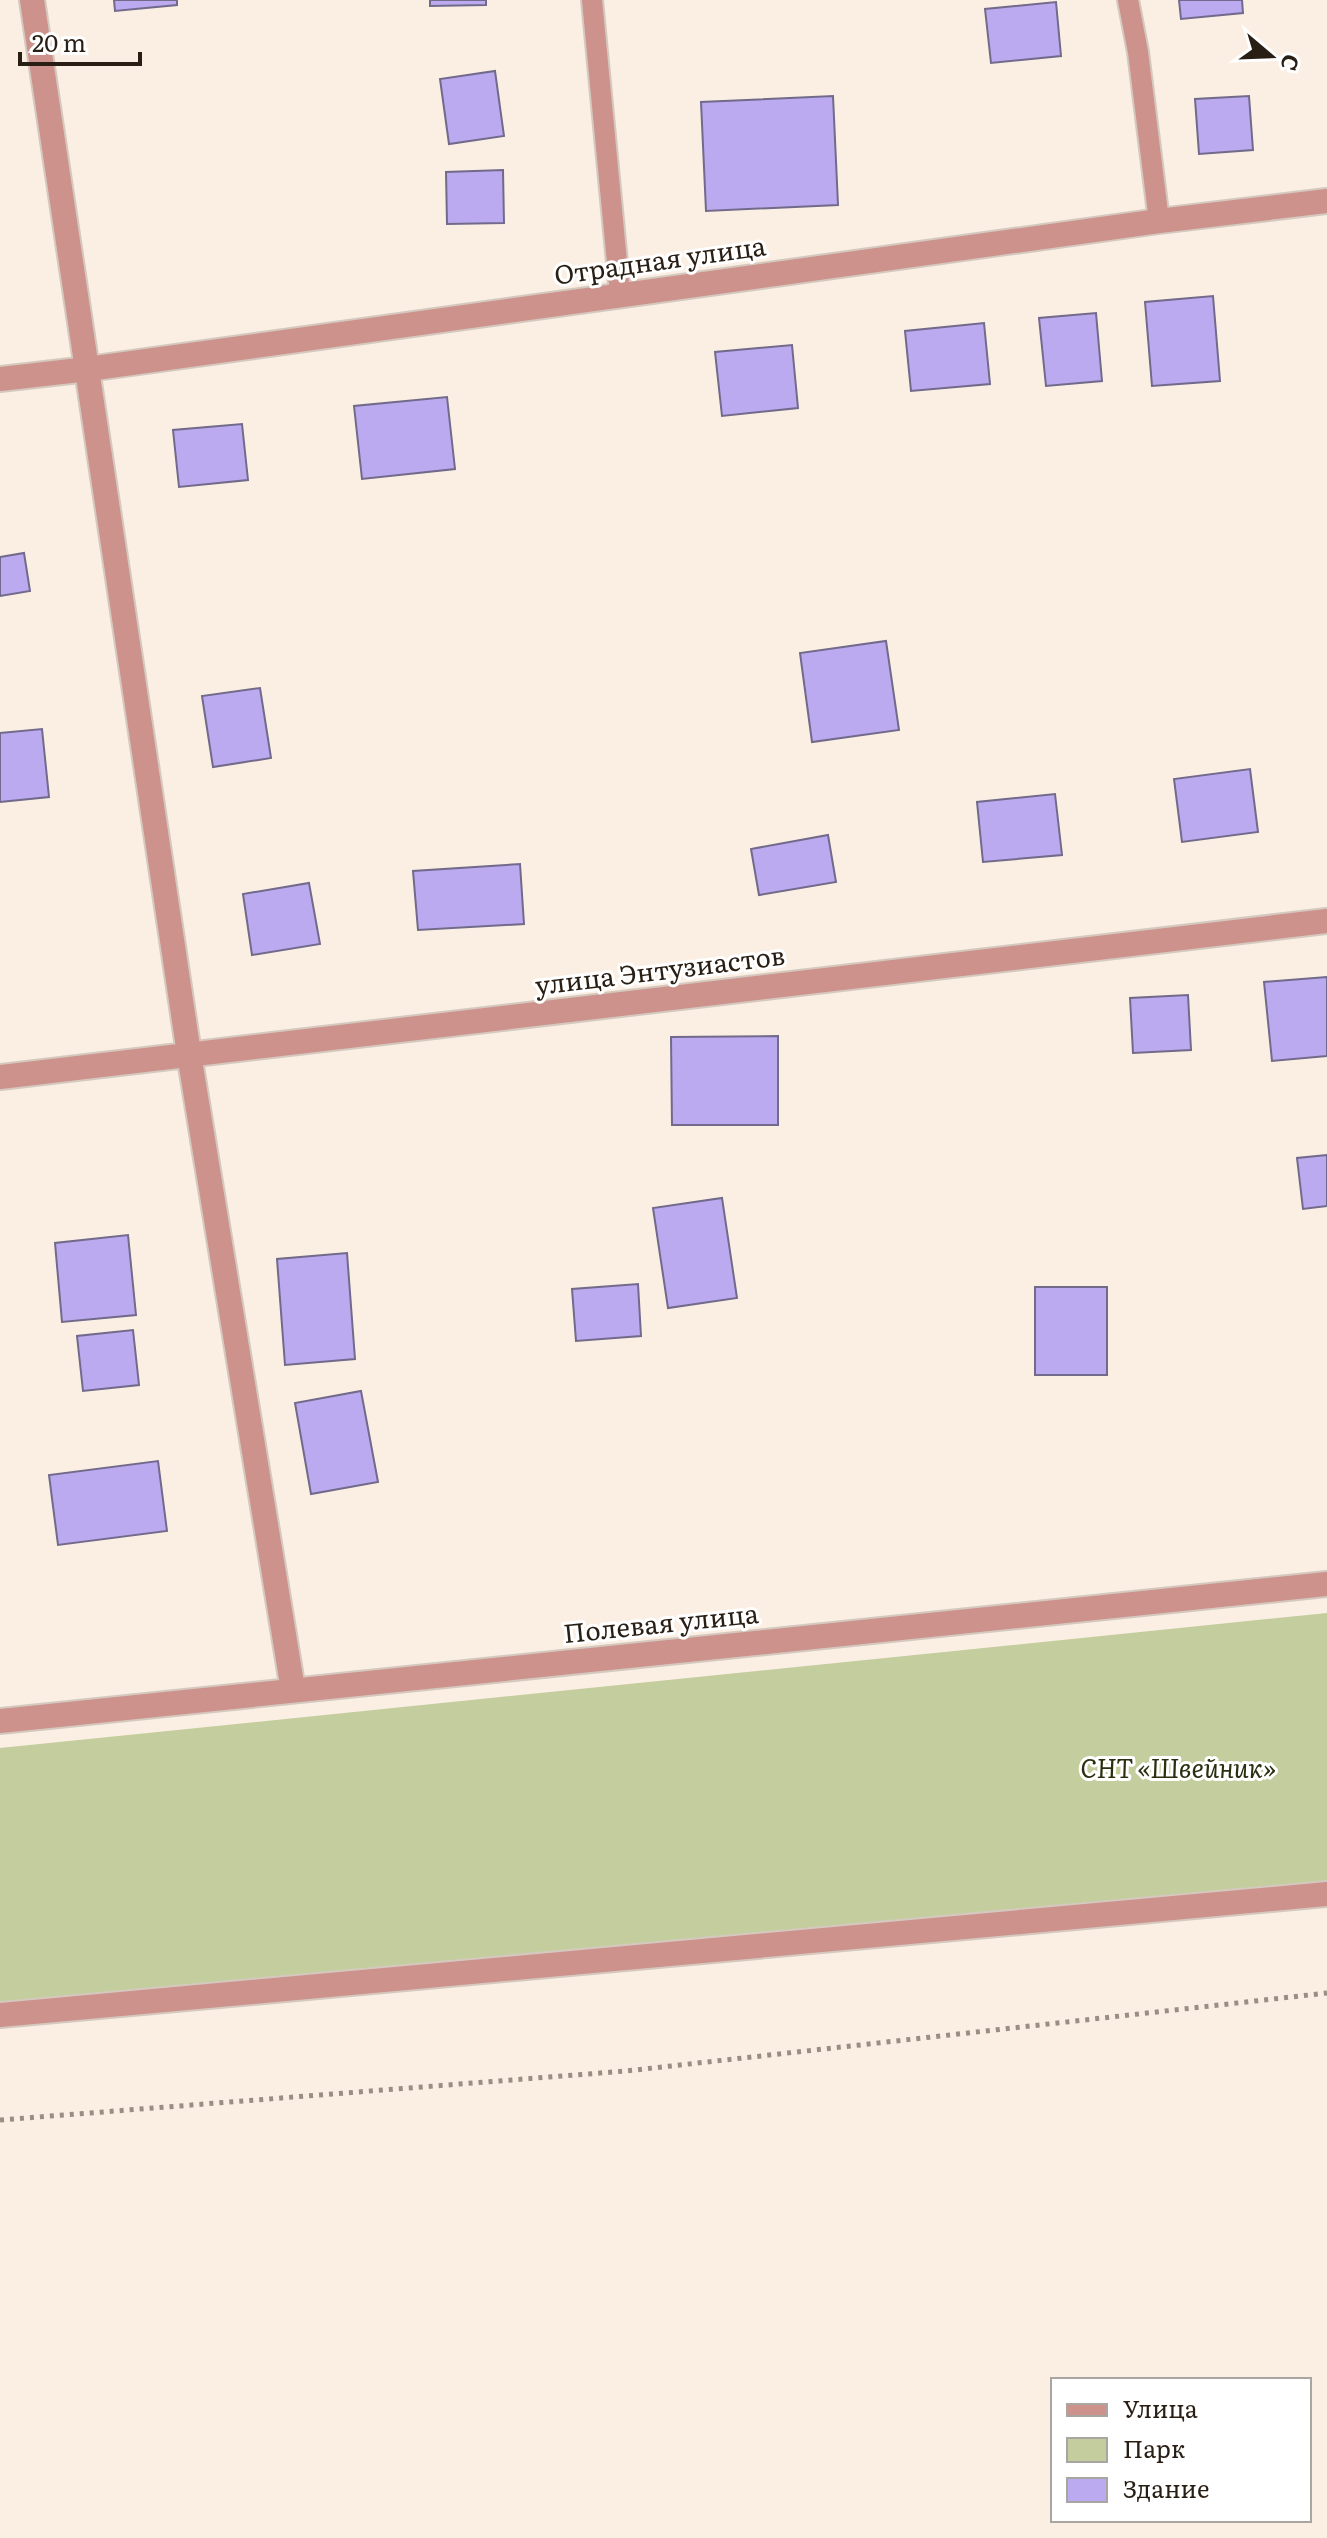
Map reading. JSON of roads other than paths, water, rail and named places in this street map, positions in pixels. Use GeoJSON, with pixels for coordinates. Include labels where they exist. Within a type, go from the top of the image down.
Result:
{"type":"FeatureCollection","features":[{"type":"Feature","properties":{"kind":"street"},"geometry":{"type":"LineString","coordinates":[[32,0],[189,1054],[293,1690]]}},
{"type":"Feature","properties":{"kind":"street","name":"Отрадная улица"},"geometry":{"type":"LineString","coordinates":[[0,379],[1159,221],[1327,201]]}},
{"type":"Feature","properties":{"kind":"street","name":"улица Энтузиастов"},"geometry":{"type":"LineString","coordinates":[[0,1077],[1327,921]]}},
{"type":"Feature","properties":{"kind":"street","name":"Полевая улица"},"geometry":{"type":"LineString","coordinates":[[0,1721],[1327,1584]]}},
{"type":"Feature","properties":{"kind":"street"},"geometry":{"type":"LineString","coordinates":[[0,2015],[1327,1894]]}},
{"type":"Feature","properties":{"kind":"lane"},"geometry":{"type":"LineString","coordinates":[[592,0],[620,294]]}},
{"type":"Feature","properties":{"kind":"lane"},"geometry":{"type":"LineString","coordinates":[[1128,0],[1138,52],[1159,221]]}},
{"type":"Feature","properties":{"kind":"park label","name":"СНТ «Швейник»"},"geometry":{"type":"Point","coordinates":[1178,1769]}}]}
